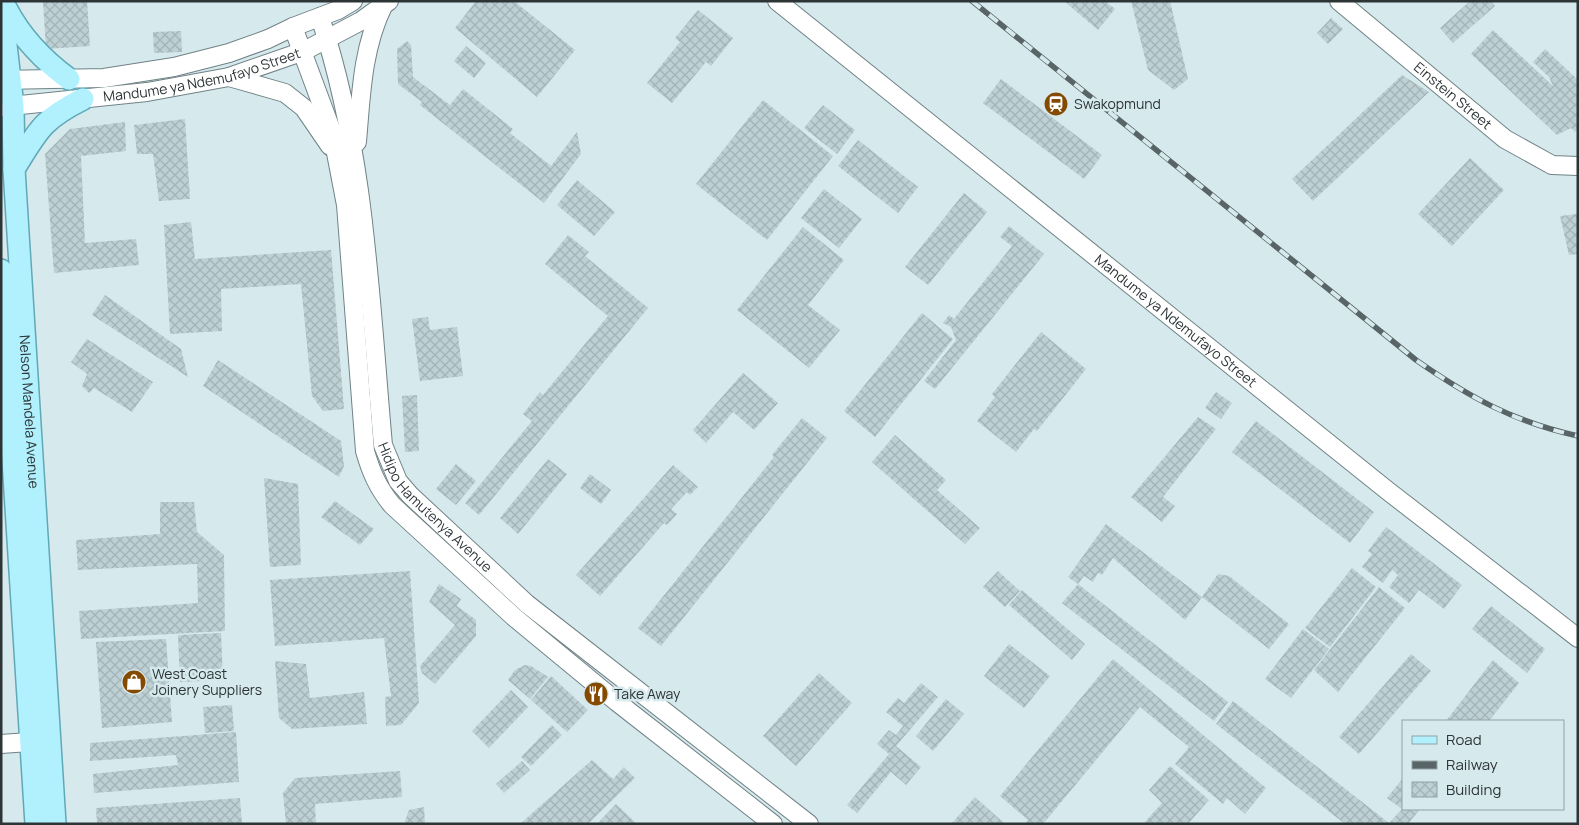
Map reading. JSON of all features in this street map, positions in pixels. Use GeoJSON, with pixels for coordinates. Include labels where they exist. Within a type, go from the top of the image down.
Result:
{"type":"FeatureCollection","features":[{"type":"Feature","properties":{"kind":"main road"},"geometry":{"type":"LineString","coordinates":[[2,1],[17,29],[53,68],[69,79]]}},
{"type":"Feature","properties":{"kind":"main road","name":"Nelson Mandela Avenue"},"geometry":{"type":"LineString","coordinates":[[2,1],[7,106],[23,282],[40,741],[36,824]]}},
{"type":"Feature","properties":{"kind":"main road"},"geometry":{"type":"LineString","coordinates":[[14,169],[45,121],[56,112],[83,100]]}},
{"type":"Feature","properties":{"kind":"main road","name":"Nelson Mandela Avenue"},"geometry":{"type":"LineString","coordinates":[[1,270],[40,741],[56,824]]}},
{"type":"Feature","properties":{"kind":"street","name":"Mandume ya Ndemufayo Street"},"geometry":{"type":"LineString","coordinates":[[6,80],[104,78],[174,67],[229,53],[268,39],[353,1]]}},
{"type":"Feature","properties":{"kind":"street","name":"Mandume ya Ndemufayo Street"},"geometry":{"type":"LineString","coordinates":[[777,1],[1388,492],[1578,638]]}},
{"type":"Feature","properties":{"kind":"street","name":"Einstein Street"},"geometry":{"type":"LineString","coordinates":[[1339,1],[1505,139],[1552,166],[1578,166]]}},
{"type":"Feature","properties":{"kind":"street","name":"Mandume ya Ndemufayo Street"},"geometry":{"type":"LineString","coordinates":[[7,106],[83,100],[147,92],[229,78],[304,51],[386,4]]}},
{"type":"Feature","properties":{"kind":"street"},"geometry":{"type":"LineString","coordinates":[[356,160],[367,53],[374,24],[386,4]]}},
{"type":"Feature","properties":{"kind":"street","name":"Hidipo Hamutenya Avenue"},"geometry":{"type":"LineString","coordinates":[[320,17],[356,160],[383,445],[398,481],[527,604],[809,824]]}},
{"type":"Feature","properties":{"kind":"street","name":"Hidipo Hamutenya Avenue"},"geometry":{"type":"LineString","coordinates":[[293,27],[304,51],[332,132],[337,157],[346,205],[365,451],[380,491],[392,505],[514,617],[617,702],[773,824]]}},
{"type":"Feature","properties":{"kind":"street"},"geometry":{"type":"LineString","coordinates":[[229,78],[286,93],[304,108],[337,157]]}},
{"type":"Feature","properties":{"kind":"street"},"geometry":{"type":"LineString","coordinates":[[1,744],[40,741]]}},
{"type":"Feature","properties":{"kind":"building"},"geometry":{"type":"Polygon","coordinates":[[[87,1],[90,46],[46,49],[43,2],[87,1]]]}},
{"type":"Feature","properties":{"kind":"building"},"geometry":{"type":"Polygon","coordinates":[[[476,1],[514,1],[575,50],[537,97],[455,28],[476,1]]]}},
{"type":"Feature","properties":{"kind":"building"},"geometry":{"type":"Polygon","coordinates":[[[1064,1],[1105,1],[1115,9],[1098,30],[1064,1]]]}},
{"type":"Feature","properties":{"kind":"building"},"geometry":{"type":"Polygon","coordinates":[[[1131,1],[1170,1],[1188,79],[1174,90],[1148,70],[1131,1]]]}},
{"type":"Feature","properties":{"kind":"building"},"geometry":{"type":"Polygon","coordinates":[[[1470,1],[1491,1],[1495,6],[1453,43],[1440,28],[1470,1]]]}},
{"type":"Feature","properties":{"kind":"building"},"geometry":{"type":"Polygon","coordinates":[[[698,10],[733,38],[711,66],[706,62],[672,103],[647,83],[680,42],[675,38],[698,10]]]}},
{"type":"Feature","properties":{"kind":"building"},"geometry":{"type":"Polygon","coordinates":[[[1331,18],[1343,29],[1328,44],[1317,33],[1331,18]]]}},
{"type":"Feature","properties":{"kind":"building"},"geometry":{"type":"Polygon","coordinates":[[[1493,30],[1553,86],[1549,77],[1533,62],[1545,49],[1576,78],[1578,76],[1578,129],[1575,132],[1571,128],[1557,135],[1471,54],[1493,30]]]}},
{"type":"Feature","properties":{"kind":"building"},"geometry":{"type":"Polygon","coordinates":[[[181,31],[182,52],[154,53],[153,32],[181,31]]]}},
{"type":"Feature","properties":{"kind":"building"},"geometry":{"type":"Polygon","coordinates":[[[407,41],[411,45],[413,77],[450,105],[463,89],[513,129],[510,133],[551,166],[577,132],[581,154],[544,203],[420,105],[422,102],[398,84],[397,49],[407,41]]]}},
{"type":"Feature","properties":{"kind":"building"},"geometry":{"type":"Polygon","coordinates":[[[466,46],[486,63],[474,78],[454,61],[466,46]]]}},
{"type":"Feature","properties":{"kind":"building"},"geometry":{"type":"Polygon","coordinates":[[[1402,75],[1429,92],[1313,201],[1292,179],[1402,75]]]}},
{"type":"Feature","properties":{"kind":"building"},"geometry":{"type":"Polygon","coordinates":[[[1001,79],[1102,155],[1084,179],[983,103],[1001,79]]]}},
{"type":"Feature","properties":{"kind":"building"},"geometry":{"type":"Polygon","coordinates":[[[763,100],[833,156],[767,240],[696,184],[763,100]]]}},
{"type":"Feature","properties":{"kind":"building"},"geometry":{"type":"Polygon","coordinates":[[[823,105],[855,130],[837,154],[804,128],[823,105]]]}},
{"type":"Feature","properties":{"kind":"building"},"geometry":{"type":"Polygon","coordinates":[[[185,119],[190,199],[159,201],[153,154],[137,154],[134,125],[185,119]]]}},
{"type":"Feature","properties":{"kind":"building"},"geometry":{"type":"Polygon","coordinates":[[[125,122],[126,151],[81,156],[85,243],[136,239],[139,265],[54,273],[45,154],[70,129],[125,122]]]}},
{"type":"Feature","properties":{"kind":"building"},"geometry":{"type":"Polygon","coordinates":[[[858,140],[918,187],[898,213],[838,166],[858,140]]]}},
{"type":"Feature","properties":{"kind":"building"},"geometry":{"type":"Polygon","coordinates":[[[1470,158],[1504,190],[1452,246],[1418,214],[1470,158]]]}},
{"type":"Feature","properties":{"kind":"building"},"geometry":{"type":"Polygon","coordinates":[[[577,180],[615,212],[594,236],[557,205],[577,180]]]}},
{"type":"Feature","properties":{"kind":"building"},"geometry":{"type":"Polygon","coordinates":[[[824,189],[862,219],[839,248],[801,218],[824,189]]]}},
{"type":"Feature","properties":{"kind":"building"},"geometry":{"type":"Polygon","coordinates":[[[964,193],[987,212],[928,285],[905,267],[964,193]]]}},
{"type":"Feature","properties":{"kind":"building"},"geometry":{"type":"Polygon","coordinates":[[[1578,214],[1578,254],[1569,255],[1560,216],[1578,214]]]}},
{"type":"Feature","properties":{"kind":"building"},"geometry":{"type":"Polygon","coordinates":[[[191,222],[195,259],[331,250],[344,409],[323,411],[312,396],[301,284],[221,289],[222,331],[170,334],[164,225],[191,222]]]}},
{"type":"Feature","properties":{"kind":"building"},"geometry":{"type":"Polygon","coordinates":[[[1009,226],[1044,254],[935,389],[924,381],[956,340],[951,327],[943,323],[949,315],[954,319],[1012,246],[1000,237],[1009,226]]]}},
{"type":"Feature","properties":{"kind":"building"},"geometry":{"type":"Polygon","coordinates":[[[803,227],[844,260],[808,305],[840,330],[809,368],[737,310],[803,227]]]}},
{"type":"Feature","properties":{"kind":"building"},"geometry":{"type":"Polygon","coordinates":[[[568,235],[589,252],[585,256],[648,308],[479,515],[465,503],[532,421],[523,414],[540,392],[543,395],[608,316],[545,264],[568,235]]]}},
{"type":"Feature","properties":{"kind":"building"},"geometry":{"type":"Polygon","coordinates":[[[105,295],[181,349],[188,377],[92,315],[105,295]]]}},
{"type":"Feature","properties":{"kind":"building"},"geometry":{"type":"Polygon","coordinates":[[[922,313],[953,339],[875,437],[844,411],[922,313]]]}},
{"type":"Feature","properties":{"kind":"building"},"geometry":{"type":"Polygon","coordinates":[[[428,317],[430,330],[457,327],[463,376],[420,381],[412,319],[428,317]]]}},
{"type":"Feature","properties":{"kind":"building"},"geometry":{"type":"Polygon","coordinates":[[[1041,332],[1086,369],[1037,431],[1034,429],[1016,452],[977,421],[995,397],[992,394],[1041,332]]]}},
{"type":"Feature","properties":{"kind":"building"},"geometry":{"type":"Polygon","coordinates":[[[87,339],[153,382],[132,412],[94,388],[89,393],[82,386],[87,374],[71,362],[87,339]]]}},
{"type":"Feature","properties":{"kind":"building"},"geometry":{"type":"Polygon","coordinates":[[[218,360],[341,441],[344,466],[339,477],[203,386],[218,360]]]}},
{"type":"Feature","properties":{"kind":"building"},"geometry":{"type":"Polygon","coordinates":[[[743,373],[778,403],[754,430],[733,412],[706,443],[693,430],[743,373]]]}},
{"type":"Feature","properties":{"kind":"building"},"geometry":{"type":"Polygon","coordinates":[[[1216,392],[1232,403],[1221,419],[1205,408],[1216,392]]]}},
{"type":"Feature","properties":{"kind":"building"},"geometry":{"type":"Polygon","coordinates":[[[417,395],[419,451],[405,452],[402,396],[417,395]]]}},
{"type":"Feature","properties":{"kind":"building"},"geometry":{"type":"Polygon","coordinates":[[[1198,417],[1216,429],[1163,497],[1175,506],[1162,522],[1131,497],[1198,417]]]}},
{"type":"Feature","properties":{"kind":"building"},"geometry":{"type":"Polygon","coordinates":[[[802,418],[827,438],[661,646],[638,628],[774,457],[772,455],[802,418]]]}},
{"type":"Feature","properties":{"kind":"building"},"geometry":{"type":"Polygon","coordinates":[[[1256,421],[1374,512],[1350,543],[1232,452],[1256,421]]]}},
{"type":"Feature","properties":{"kind":"building"},"geometry":{"type":"Polygon","coordinates":[[[895,435],[946,480],[937,490],[980,528],[965,544],[872,462],[895,435]]]}},
{"type":"Feature","properties":{"kind":"building"},"geometry":{"type":"Polygon","coordinates":[[[548,459],[567,474],[518,534],[500,518],[548,459]]]}},
{"type":"Feature","properties":{"kind":"building"},"geometry":{"type":"Polygon","coordinates":[[[456,464],[476,481],[456,505],[436,489],[456,464]]]}},
{"type":"Feature","properties":{"kind":"building"},"geometry":{"type":"Polygon","coordinates":[[[673,465],[698,487],[690,495],[687,492],[671,509],[677,514],[667,525],[664,523],[600,596],[576,575],[673,465]]]}},
{"type":"Feature","properties":{"kind":"building"},"geometry":{"type":"Polygon","coordinates":[[[590,474],[611,490],[601,504],[580,488],[590,474]]]}},
{"type":"Feature","properties":{"kind":"building"},"geometry":{"type":"Polygon","coordinates":[[[264,478],[298,484],[301,565],[270,567],[264,478]]]}},
{"type":"Feature","properties":{"kind":"building"},"geometry":{"type":"Polygon","coordinates":[[[335,501],[374,529],[360,545],[321,517],[335,501]]]}},
{"type":"Feature","properties":{"kind":"building"},"geometry":{"type":"Polygon","coordinates":[[[160,502],[194,502],[197,532],[224,555],[225,631],[81,639],[79,611],[198,603],[197,564],[78,570],[76,540],[160,534],[160,502]]]}},
{"type":"Feature","properties":{"kind":"building"},"geometry":{"type":"Polygon","coordinates":[[[1106,524],[1202,597],[1185,620],[1113,558],[1102,575],[1098,573],[1093,582],[1084,576],[1078,584],[1068,577],[1106,524]]]}},
{"type":"Feature","properties":{"kind":"building"},"geometry":{"type":"Polygon","coordinates":[[[1386,527],[1462,585],[1444,609],[1419,590],[1409,603],[1389,587],[1398,575],[1392,570],[1383,583],[1362,567],[1372,554],[1368,551],[1386,527]]]}},
{"type":"Feature","properties":{"kind":"building"},"geometry":{"type":"Polygon","coordinates":[[[1352,568],[1376,587],[1330,647],[1305,628],[1352,568]]]}},
{"type":"Feature","properties":{"kind":"building"},"geometry":{"type":"Polygon","coordinates":[[[410,571],[419,703],[401,725],[386,726],[385,697],[391,696],[384,638],[275,646],[270,580],[410,571]]]}},
{"type":"Feature","properties":{"kind":"building"},"geometry":{"type":"Polygon","coordinates":[[[998,571],[1020,591],[1005,607],[983,587],[998,571]]]}},
{"type":"Feature","properties":{"kind":"building"},"geometry":{"type":"Polygon","coordinates":[[[1218,574],[1229,576],[1289,624],[1269,649],[1202,597],[1218,574]]]}},
{"type":"Feature","properties":{"kind":"building"},"geometry":{"type":"Polygon","coordinates":[[[439,584],[461,599],[457,606],[476,620],[476,636],[435,684],[422,673],[420,666],[455,625],[429,602],[439,584]]]}},
{"type":"Feature","properties":{"kind":"building"},"geometry":{"type":"Polygon","coordinates":[[[1078,584],[1228,702],[1214,721],[1062,603],[1078,584]]]}},
{"type":"Feature","properties":{"kind":"building"},"geometry":{"type":"Polygon","coordinates":[[[1379,587],[1405,608],[1338,692],[1314,670],[1379,587]]]}},
{"type":"Feature","properties":{"kind":"building"},"geometry":{"type":"Polygon","coordinates":[[[1022,590],[1085,644],[1072,660],[1009,605],[1022,590]]]}},
{"type":"Feature","properties":{"kind":"building"},"geometry":{"type":"Polygon","coordinates":[[[1491,606],[1545,649],[1527,673],[1472,629],[1491,606]]]}},
{"type":"Feature","properties":{"kind":"building"},"geometry":{"type":"Polygon","coordinates":[[[1303,629],[1329,649],[1291,698],[1265,679],[1303,629]]]}},
{"type":"Feature","properties":{"kind":"building"},"geometry":{"type":"Polygon","coordinates":[[[221,633],[223,680],[180,682],[178,635],[221,633]]]}},
{"type":"Feature","properties":{"kind":"building","name":"West Coast Joinery Suppliers"},"geometry":{"type":"Polygon","coordinates":[[[166,639],[172,722],[102,728],[96,642],[166,639]]]}},
{"type":"Feature","properties":{"kind":"building"},"geometry":{"type":"Polygon","coordinates":[[[1009,644],[1050,676],[1024,708],[984,676],[1009,644]]]}},
{"type":"Feature","properties":{"kind":"building"},"geometry":{"type":"Polygon","coordinates":[[[1411,654],[1431,671],[1359,754],[1339,737],[1411,654]]]}},
{"type":"Feature","properties":{"kind":"building"},"geometry":{"type":"Polygon","coordinates":[[[1113,659],[1266,788],[1245,814],[1227,798],[1223,804],[1175,764],[1189,747],[1140,707],[1043,824],[1025,824],[1028,820],[1000,796],[1113,659]]]}},
{"type":"Feature","properties":{"kind":"building"},"geometry":{"type":"Polygon","coordinates":[[[1493,660],[1519,683],[1490,720],[1447,720],[1493,660]]]}},
{"type":"Feature","properties":{"kind":"building"},"geometry":{"type":"Polygon","coordinates":[[[275,661],[306,664],[310,698],[364,692],[367,724],[292,729],[279,718],[275,661]]]}},
{"type":"Feature","properties":{"kind":"building"},"geometry":{"type":"Polygon","coordinates":[[[525,665],[531,666],[548,677],[530,699],[508,680],[515,670],[525,665]]]}},
{"type":"Feature","properties":{"kind":"building"},"geometry":{"type":"Polygon","coordinates":[[[819,673],[852,703],[796,766],[763,736],[819,673]]]}},
{"type":"Feature","properties":{"kind":"building"},"geometry":{"type":"Polygon","coordinates":[[[551,676],[588,710],[567,732],[531,700],[551,676]]]}},
{"type":"Feature","properties":{"kind":"building"},"geometry":{"type":"Polygon","coordinates":[[[921,683],[938,697],[896,746],[921,767],[906,785],[891,772],[857,813],[847,805],[889,754],[877,744],[889,730],[896,735],[903,726],[886,712],[898,698],[904,703],[921,683]]]}},
{"type":"Feature","properties":{"kind":"building"},"geometry":{"type":"Polygon","coordinates":[[[511,690],[528,707],[489,748],[472,731],[511,690]]]}},
{"type":"Feature","properties":{"kind":"building"},"geometry":{"type":"Polygon","coordinates":[[[946,699],[964,714],[933,751],[916,736],[946,699]]]}},
{"type":"Feature","properties":{"kind":"building"},"geometry":{"type":"Polygon","coordinates":[[[1233,701],[1389,823],[1402,809],[1419,810],[1408,824],[1345,824],[1216,724],[1233,701]]]}},
{"type":"Feature","properties":{"kind":"building"},"geometry":{"type":"Polygon","coordinates":[[[232,705],[234,731],[205,733],[203,707],[232,705]]]}},
{"type":"Feature","properties":{"kind":"building"},"geometry":{"type":"Polygon","coordinates":[[[552,725],[562,735],[531,766],[521,757],[552,725]]]}},
{"type":"Feature","properties":{"kind":"building"},"geometry":{"type":"Polygon","coordinates":[[[236,732],[239,782],[94,793],[93,774],[178,765],[176,755],[90,761],[90,743],[236,732]]]}},
{"type":"Feature","properties":{"kind":"building"},"geometry":{"type":"Polygon","coordinates":[[[592,760],[613,779],[624,767],[635,778],[588,824],[520,824],[592,760]]]}},
{"type":"Feature","properties":{"kind":"building"},"geometry":{"type":"Polygon","coordinates":[[[522,761],[530,770],[504,793],[496,784],[522,761]]]}},
{"type":"Feature","properties":{"kind":"building"},"geometry":{"type":"Polygon","coordinates":[[[1170,766],[1209,800],[1188,824],[1143,824],[1162,803],[1149,790],[1170,766]]]}},
{"type":"Feature","properties":{"kind":"building"},"geometry":{"type":"Polygon","coordinates":[[[400,771],[402,797],[315,804],[316,824],[286,824],[283,793],[295,778],[400,771]]]}},
{"type":"Feature","properties":{"kind":"building"},"geometry":{"type":"Polygon","coordinates":[[[1402,779],[1402,809],[1387,798],[1402,779]]]}},
{"type":"Feature","properties":{"kind":"building"},"geometry":{"type":"Polygon","coordinates":[[[975,797],[1005,824],[951,824],[975,797]]]}},
{"type":"Feature","properties":{"kind":"building"},"geometry":{"type":"Polygon","coordinates":[[[240,798],[242,824],[97,824],[96,808],[240,798]]]}},
{"type":"Feature","properties":{"kind":"building"},"geometry":{"type":"Polygon","coordinates":[[[616,804],[637,824],[597,824],[616,804]]]}},
{"type":"Feature","properties":{"kind":"building"},"geometry":{"type":"Polygon","coordinates":[[[424,807],[425,824],[404,824],[409,810],[424,807]]]}},
{"type":"Feature","properties":{"kind":"railway"},"geometry":{"type":"LineString","coordinates":[[972,1],[1416,360],[1455,386],[1493,407],[1533,423],[1578,436]]}},
{"type":"Feature","properties":{"kind":"place","name":"Swakopmund"},"geometry":{"type":"Point","coordinates":[1056,104]}},
{"type":"Feature","properties":{"kind":"place","name":"West Coast Joinery Suppliers"},"geometry":{"type":"Point","coordinates":[134,682]}},
{"type":"Feature","properties":{"kind":"place","name":"Take Away"},"geometry":{"type":"Point","coordinates":[596,694]}}]}
